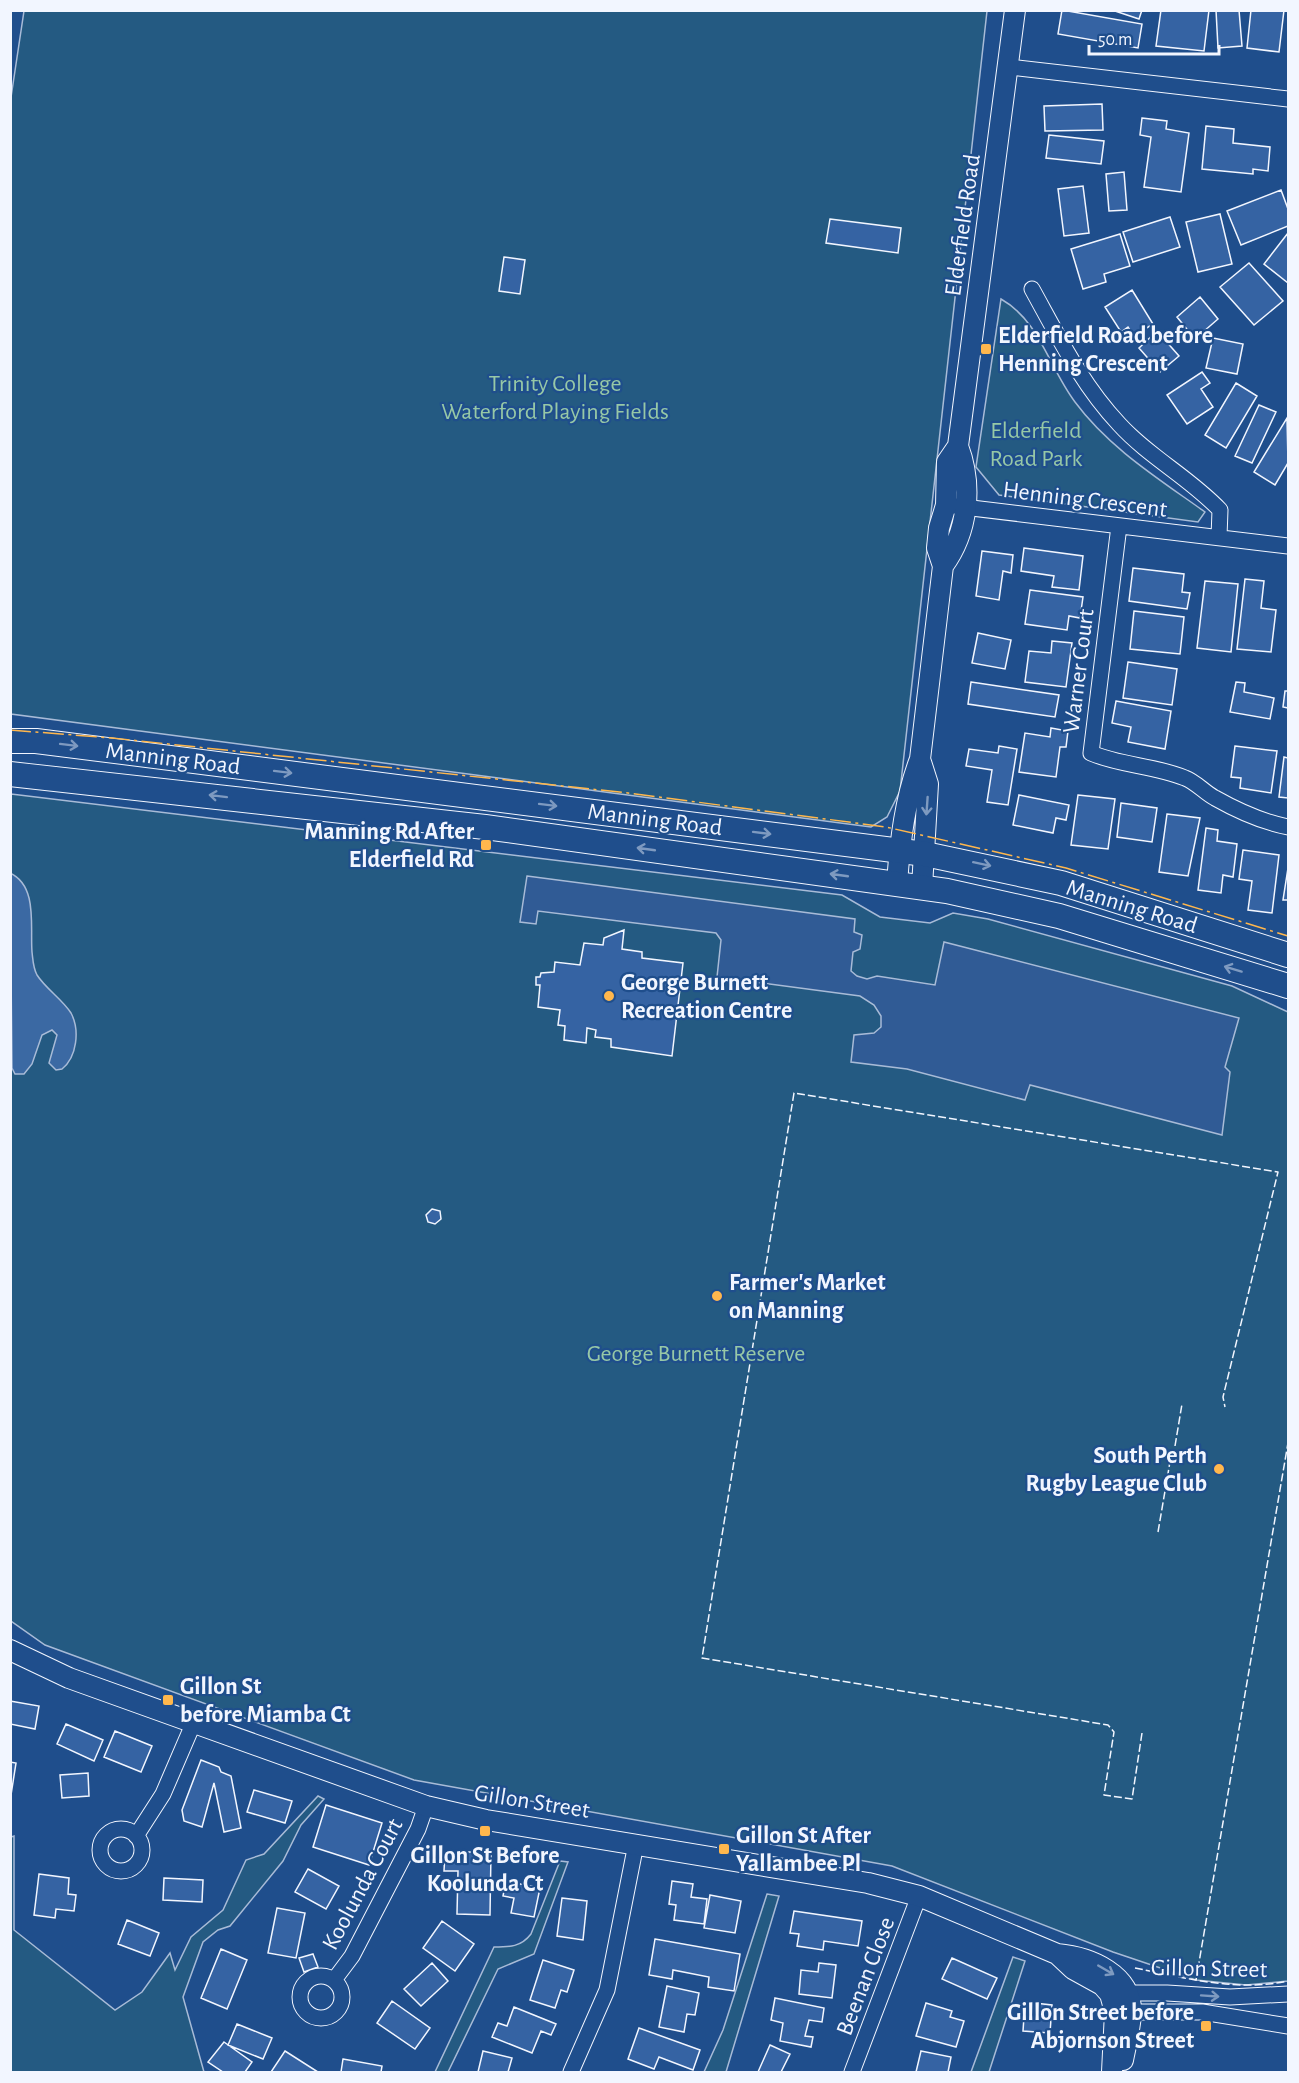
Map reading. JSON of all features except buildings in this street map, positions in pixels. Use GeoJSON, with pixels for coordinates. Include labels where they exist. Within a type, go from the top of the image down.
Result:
{"type":"FeatureCollection","features":[{"type":"Feature","properties":{"kind":"main road","name":"Manning Road"},"geometry":{"type":"LineString","coordinates":[[10,741],[36,741],[925,854],[990,866],[1061,883],[1288,955]]}},
{"type":"Feature","properties":{"kind":"main road","name":"Manning Road"},"geometry":{"type":"LineString","coordinates":[[10,774],[485,827],[922,887],[1059,916],[1288,986]]}},
{"type":"Feature","properties":{"kind":"street","name":"Elderfield Road"},"geometry":{"type":"LineString","coordinates":[[897,883],[912,782],[920,759],[943,566],[937,548],[946,505],[947,462],[958,446],[1015,10]]}},
{"type":"Feature","properties":{"kind":"street"},"geometry":{"type":"LineString","coordinates":[[1009,67],[1288,99]]}},
{"type":"Feature","properties":{"kind":"street","name":"Henning Crescent"},"geometry":{"type":"LineString","coordinates":[[1032,289],[1078,371],[1119,425],[1205,494],[1220,510],[1219,537]]}},
{"type":"Feature","properties":{"kind":"street","name":"Elderfield Road"},"geometry":{"type":"LineString","coordinates":[[943,566],[954,551],[967,507],[964,462],[958,446]]}},
{"type":"Feature","properties":{"kind":"street","name":"Henning Crescent"},"geometry":{"type":"LineString","coordinates":[[946,505],[1288,546]]}},
{"type":"Feature","properties":{"kind":"street","name":"Warner Court"},"geometry":{"type":"LineString","coordinates":[[1119,526],[1091,753],[1113,762],[1163,770],[1187,779],[1214,798],[1270,824],[1288,826]]}},
{"type":"Feature","properties":{"kind":"street","name":"Elderfield Road"},"geometry":{"type":"LineString","coordinates":[[920,759],[928,784],[922,887]]}},
{"type":"Feature","properties":{"kind":"street","name":"Gillon Street"},"geometry":{"type":"LineString","coordinates":[[10,1650],[69,1678],[426,1806],[486,1820],[868,1883],[919,1896],[1057,1954],[1073,1969],[1102,1985],[1121,2003],[1202,2012],[1288,2026]]}},
{"type":"Feature","properties":{"kind":"street"},"geometry":{"type":"LineString","coordinates":[[136,1836],[163,1794],[194,1722]]}},
{"type":"Feature","properties":{"kind":"street","name":"Koolunda Court"},"geometry":{"type":"LineString","coordinates":[[334,1980],[352,1956],[418,1829],[426,1806]]}},
{"type":"Feature","properties":{"kind":"street"},"geometry":{"type":"LineString","coordinates":[[571,2073],[607,1990],[617,1951],[636,1844]]}},
{"type":"Feature","properties":{"kind":"street","name":"Beenan Close"},"geometry":{"type":"LineString","coordinates":[[852,2073],[919,1896]]}},
{"type":"Feature","properties":{"kind":"street","name":"Gillon Street"},"geometry":{"type":"LineString","coordinates":[[1121,2003],[1288,1994]]}},
{"type":"Feature","properties":{"kind":"street"},"geometry":{"type":"LineString","coordinates":[[1112,2073],[1121,2003]]}},
{"type":"Feature","properties":{"kind":"street"},"geometry":{"type":"LineString","coordinates":[[1118,2073],[1122,2065],[1121,2003]]}},
{"type":"Feature","properties":{"kind":"green space","name":"Trinity College Waterford Playing Fields"},"geometry":{"type":"Polygon","coordinates":[[[24,11],[987,11],[900,791],[887,817],[871,827],[11,714],[10,104],[24,11]]]}},
{"type":"Feature","properties":{"kind":"green space","name":"Elderfield Road Park"},"geometry":{"type":"Polygon","coordinates":[[[1001,299],[1014,308],[1035,332],[1066,389],[1088,419],[1135,462],[1205,512],[1198,522],[999,495],[976,467],[1001,299]]]}},
{"type":"Feature","properties":{"kind":"green space","name":"George Burnett Reserve"},"geometry":{"type":"Polygon","coordinates":[[[11,794],[842,895],[880,917],[930,923],[953,913],[988,919],[1232,986],[1288,1012],[1288,1981],[1246,1985],[1196,1980],[1113,1952],[892,1866],[414,1780],[45,1645],[11,1621],[11,794]]]}},
{"type":"Feature","properties":{"kind":"green space"},"geometry":{"type":"Polygon","coordinates":[[[318,1796],[324,1799],[301,1825],[283,1861],[230,1926],[218,1930],[203,1942],[183,1997],[204,2072],[11,2072],[11,1837],[14,1836],[14,1930],[115,2010],[142,1992],[170,1953],[175,1970],[191,1937],[223,1910],[246,1860],[264,1854],[318,1796]]]}},
{"type":"Feature","properties":{"kind":"green space"},"geometry":{"type":"Polygon","coordinates":[[[560,1861],[568,1862],[534,1954],[498,1969],[448,2072],[435,2072],[494,1947],[515,1945],[523,1942],[531,1934],[560,1861]]]}},
{"type":"Feature","properties":{"kind":"green space"},"geometry":{"type":"Polygon","coordinates":[[[767,1894],[779,1896],[726,2072],[704,2072],[723,2030],[767,1894]]]}},
{"type":"Feature","properties":{"kind":"green space"},"geometry":{"type":"Polygon","coordinates":[[[1013,1957],[1025,1961],[989,2072],[971,2072],[1013,1957]]]}},
{"type":"Feature","properties":{"kind":"shaded area"},"geometry":{"type":"Polygon","coordinates":[[[10,873],[19,879],[29,897],[33,964],[36,972],[71,1013],[76,1027],[74,1050],[62,1069],[56,1070],[49,1063],[57,1035],[52,1030],[42,1035],[32,1064],[24,1074],[15,1074],[12,1068],[10,873]]]}},
{"type":"Feature","properties":{"kind":"shaded area"},"geometry":{"type":"Polygon","coordinates":[[[527,876],[855,919],[854,932],[862,935],[860,949],[853,952],[851,971],[867,979],[877,976],[935,985],[944,942],[1239,1018],[1225,1067],[1230,1072],[1222,1135],[1030,1085],[1025,1100],[907,1069],[851,1062],[854,1035],[874,1033],[881,1027],[881,1016],[874,1005],[860,996],[717,977],[721,940],[716,933],[538,911],[536,924],[520,922],[527,876]]]}},
{"type":"Feature","properties":{"kind":"fence"},"geometry":{"type":"LineString","coordinates":[[1142,1733],[1132,1799],[1104,1795],[1114,1732],[1108,1725],[702,1658],[794,1093],[1278,1172],[1223,1397],[1225,1407]]}},
{"type":"Feature","properties":{"kind":"fence"},"geometry":{"type":"LineString","coordinates":[[1175,1446],[1182,1404]]}},
{"type":"Feature","properties":{"kind":"fence"},"geometry":{"type":"LineString","coordinates":[[1196,1980],[1288,1443]]}},
{"type":"Feature","properties":{"kind":"fence"},"geometry":{"type":"LineString","coordinates":[[1158,1532],[1172,1450]]}},
{"type":"Feature","properties":{"kind":"fence"},"geometry":{"type":"LineString","coordinates":[[1135,1968],[1230,1984],[1250,1985],[1288,1981]]}},
{"type":"Feature","properties":{"kind":"power"},"geometry":{"type":"LineString","coordinates":[[10,730],[112,738],[628,793],[886,827],[1066,868],[1288,936]]}},
{"type":"Feature","properties":{"kind":"place","name":"Elderfield Road before Henning Crescent"},"geometry":{"type":"Point","coordinates":[986,349]}},
{"type":"Feature","properties":{"kind":"place","name":"Manning Rd After Elderfield Rd"},"geometry":{"type":"Point","coordinates":[486,845]}},
{"type":"Feature","properties":{"kind":"place","name":"George Burnett Recreation Centre"},"geometry":{"type":"Point","coordinates":[609,996]}},
{"type":"Feature","properties":{"kind":"place","name":"Farmer's Market on Manning"},"geometry":{"type":"Point","coordinates":[717,1296]}},
{"type":"Feature","properties":{"kind":"place","name":"South Perth Rugby League Club"},"geometry":{"type":"Point","coordinates":[1219,1469]}},
{"type":"Feature","properties":{"kind":"place","name":"Gillon St before Miamba Ct"},"geometry":{"type":"Point","coordinates":[168,1700]}},
{"type":"Feature","properties":{"kind":"place","name":"Gillon St Before Koolunda Ct"},"geometry":{"type":"Point","coordinates":[485,1831]}},
{"type":"Feature","properties":{"kind":"place","name":"Gillon St After Yallambee Pl"},"geometry":{"type":"Point","coordinates":[724,1849]}},
{"type":"Feature","properties":{"kind":"place","name":"Gillon Street before Abjornson Street"},"geometry":{"type":"Point","coordinates":[1206,2026]}}]}
